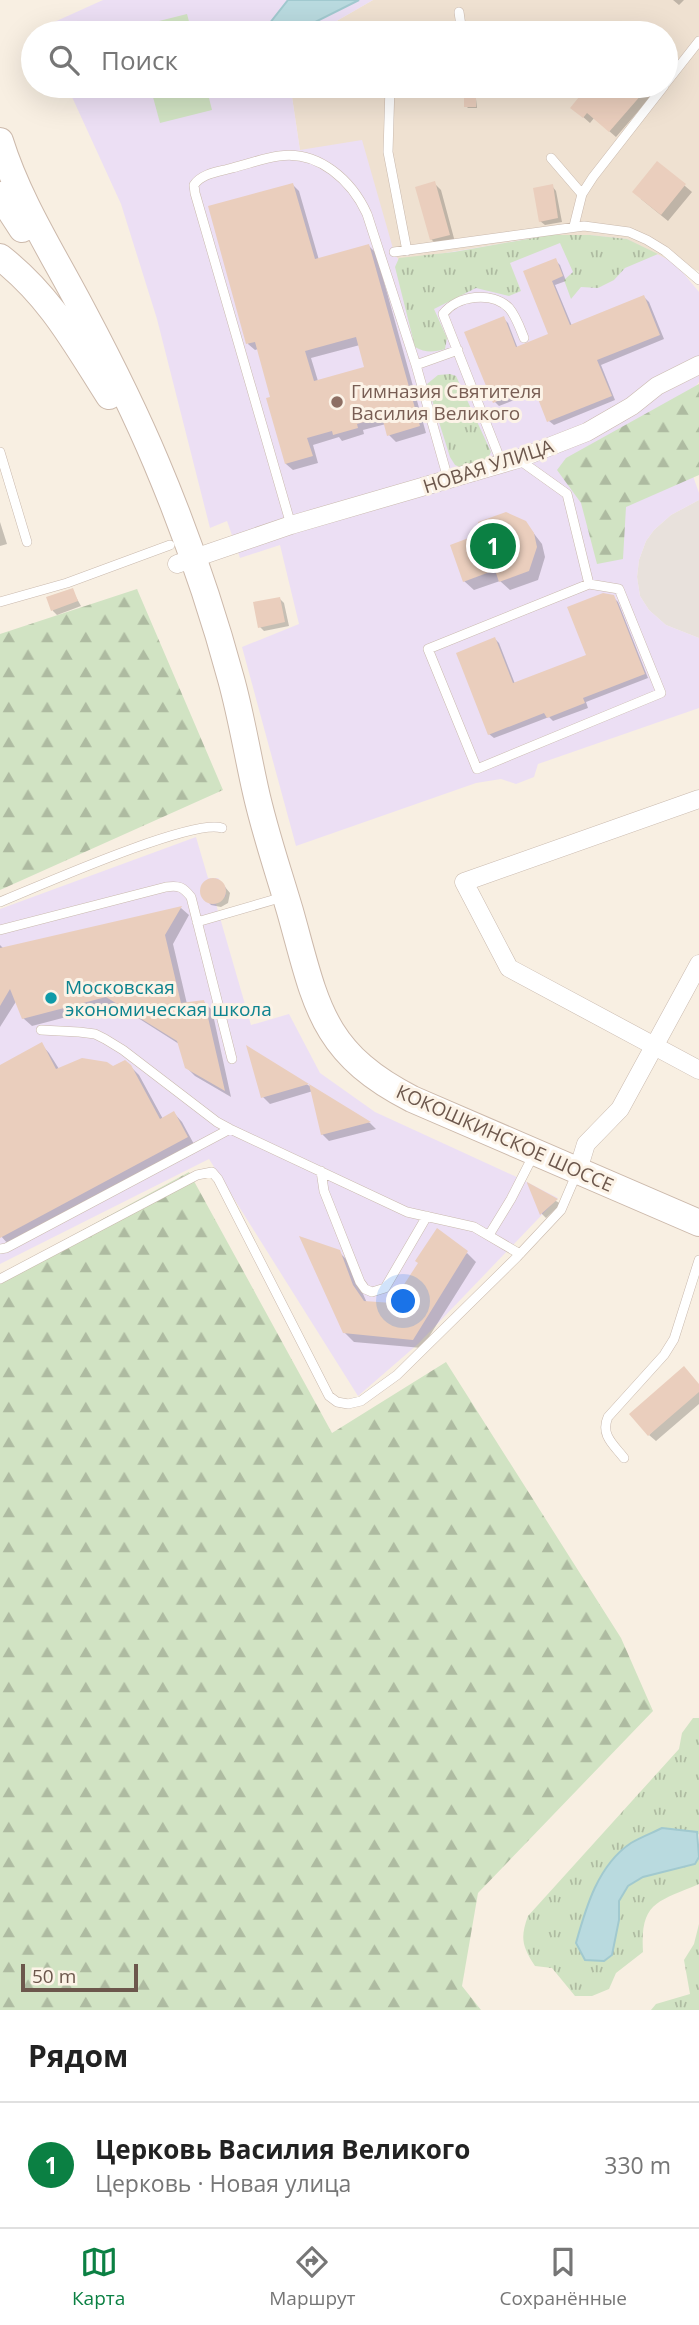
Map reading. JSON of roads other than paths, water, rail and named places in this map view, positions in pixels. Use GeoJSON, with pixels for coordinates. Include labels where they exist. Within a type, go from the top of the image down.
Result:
{"type":"FeatureCollection","features":[{"type":"Feature","properties":{"kind":"main road"},"geometry":{"type":"LineString","coordinates":[[0,141],[14,181],[84,313],[148,443],[180,556]]}},
{"type":"Feature","properties":{"kind":"main road"},"geometry":{"type":"LineString","coordinates":[[0,175],[57,264]]}},
{"type":"Feature","properties":{"kind":"main road"},"geometry":{"type":"LineString","coordinates":[[0,195],[46,271],[109,396],[180,556]]}},
{"type":"Feature","properties":{"kind":"main road"},"geometry":{"type":"LineString","coordinates":[[0,257],[24,278],[61,319],[109,396]]}},
{"type":"Feature","properties":{"kind":"main road","name":"КОКОШКИНСКОЕ ШОССЕ"},"geometry":{"type":"LineString","coordinates":[[180,556],[232,680],[255,788],[286,897],[324,1019],[335,1039],[352,1060],[382,1083],[412,1099],[699,1223]]}},
{"type":"Feature","properties":{"kind":"street","name":"НОВАЯ УЛИЦА"},"geometry":{"type":"LineString","coordinates":[[180,556],[510,461],[587,432],[632,406],[657,386],[699,365]]}},
{"type":"Feature","properties":{"kind":"street"},"geometry":{"type":"LineString","coordinates":[[699,799],[464,882],[509,968],[699,1070]]}},
{"type":"Feature","properties":{"kind":"street"},"geometry":{"type":"LineString","coordinates":[[578,1170],[586,1144],[620,1109],[699,964]]}},
{"type":"Feature","properties":{"kind":"lane"},"geometry":{"type":"LineString","coordinates":[[459,12],[460,21]]}},
{"type":"Feature","properties":{"kind":"lane"},"geometry":{"type":"LineString","coordinates":[[678,68],[699,41]]}},
{"type":"Feature","properties":{"kind":"lane"},"geometry":{"type":"LineString","coordinates":[[390,98],[388,152],[407,251]]}},
{"type":"Feature","properties":{"kind":"lane"},"geometry":{"type":"LineString","coordinates":[[574,226],[582,194],[655,98]]}},
{"type":"Feature","properties":{"kind":"lane"},"geometry":{"type":"LineString","coordinates":[[291,525],[195,193],[194,185],[198,179],[286,155],[325,165],[341,177],[356,194],[367,214],[416,365],[448,479]]}},
{"type":"Feature","properties":{"kind":"lane"},"geometry":{"type":"LineString","coordinates":[[551,158],[582,194]]}},
{"type":"Feature","properties":{"kind":"lane"},"geometry":{"type":"LineString","coordinates":[[394,253],[574,226],[629,232],[665,251],[699,280]]}},
{"type":"Feature","properties":{"kind":"lane"},"geometry":{"type":"LineString","coordinates":[[524,338],[511,310],[502,302],[477,296],[449,306],[443,314],[510,461],[567,494],[589,584]]}},
{"type":"Feature","properties":{"kind":"lane"},"geometry":{"type":"LineString","coordinates":[[416,365],[458,350]]}},
{"type":"Feature","properties":{"kind":"lane"},"geometry":{"type":"LineString","coordinates":[[0,452],[27,542]]}},
{"type":"Feature","properties":{"kind":"lane"},"geometry":{"type":"LineString","coordinates":[[0,602],[180,556]]}},
{"type":"Feature","properties":{"kind":"lane"},"geometry":{"type":"LineString","coordinates":[[589,584],[619,589],[661,693],[477,769],[428,649],[589,584]]}},
{"type":"Feature","properties":{"kind":"lane"},"geometry":{"type":"LineString","coordinates":[[0,902],[169,835],[208,826],[222,828]]}},
{"type":"Feature","properties":{"kind":"lane"},"geometry":{"type":"LineString","coordinates":[[0,930],[177,886],[185,888],[191,897],[232,1059]]}},
{"type":"Feature","properties":{"kind":"lane"},"geometry":{"type":"LineString","coordinates":[[197,922],[286,897]]}},
{"type":"Feature","properties":{"kind":"lane"},"geometry":{"type":"LineString","coordinates":[[41,1030],[95,1034],[123,1050],[230,1129],[407,1212],[474,1227],[520,1254]]}},
{"type":"Feature","properties":{"kind":"lane"},"geometry":{"type":"LineString","coordinates":[[0,1249],[230,1129]]}},
{"type":"Feature","properties":{"kind":"lane"},"geometry":{"type":"LineString","coordinates":[[489,1235],[535,1152]]}},
{"type":"Feature","properties":{"kind":"lane"},"geometry":{"type":"LineString","coordinates":[[0,1279],[197,1175],[212,1172],[329,1396],[337,1402],[348,1404],[361,1401],[397,1375],[520,1254],[561,1210],[578,1170]]}},
{"type":"Feature","properties":{"kind":"lane"},"geometry":{"type":"LineString","coordinates":[[321,1171],[324,1191],[365,1289],[372,1292],[385,1288],[426,1216]]}},
{"type":"Feature","properties":{"kind":"lane"},"geometry":{"type":"LineString","coordinates":[[624,1458],[605,1434],[604,1426],[623,1399],[664,1355],[674,1339],[699,1260]]}},
{"type":"Feature","properties":{"kind":"water"},"geometry":{"type":"Polygon","coordinates":[[[288,0],[359,0],[317,21],[271,21],[288,0]]]}},
{"type":"Feature","properties":{"kind":"water"},"geometry":{"type":"Polygon","coordinates":[[[662,1828],[697,1832],[699,1857],[695,1864],[643,1877],[628,1886],[619,1901],[619,1920],[612,1955],[604,1961],[585,1960],[576,1943],[589,1901],[602,1875],[610,1863],[631,1843],[662,1828]]]}},
{"type":"Feature","properties":{"kind":"place","name":"Гимназия Святителя Василия Великого"},"geometry":{"type":"Point","coordinates":[337,402]}},
{"type":"Feature","properties":{"kind":"place","name":"Церковь Василия Великого"},"geometry":{"type":"Point","coordinates":[493,546]}},
{"type":"Feature","properties":{"kind":"place","name":"Московская экономическая школа"},"geometry":{"type":"Point","coordinates":[51,998]}}]}
